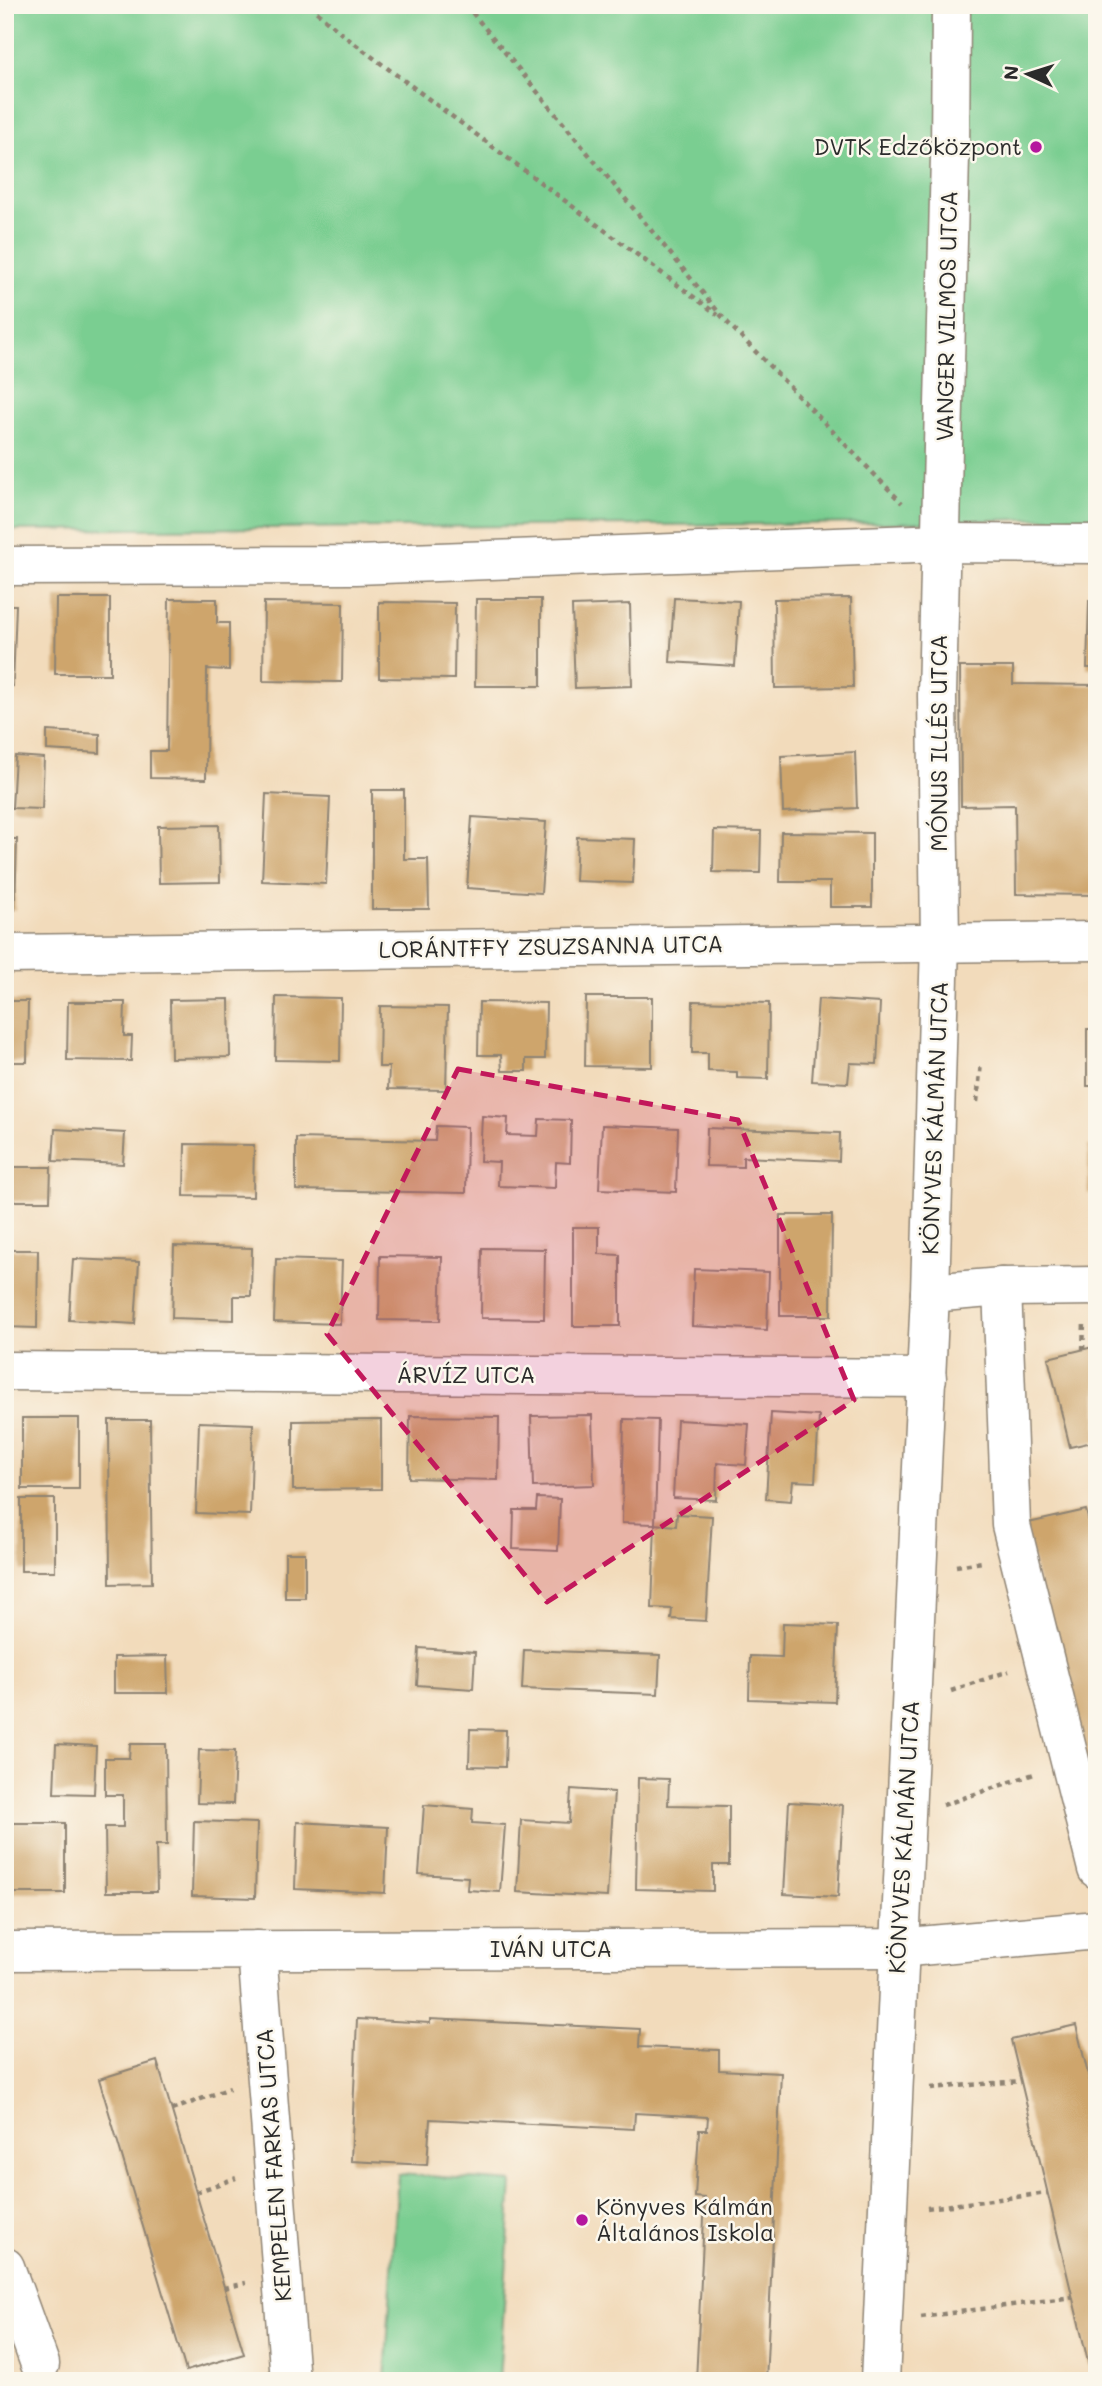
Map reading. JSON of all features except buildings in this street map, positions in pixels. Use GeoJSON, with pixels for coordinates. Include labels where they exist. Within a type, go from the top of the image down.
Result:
{"type":"FeatureCollection","features":[{"type":"Feature","properties":{"kind":"street","name":"VANGER VILMOS UTCA"},"geometry":{"type":"LineString","coordinates":[[942,543],[951,5]]}},
{"type":"Feature","properties":{"kind":"street"},"geometry":{"type":"LineString","coordinates":[[5,566],[355,565],[942,543],[1097,544]]}},
{"type":"Feature","properties":{"kind":"street","name":"MÓNUS ILLÉS UTCA"},"geometry":{"type":"LineString","coordinates":[[940,942],[937,696],[942,543]]}},
{"type":"Feature","properties":{"kind":"street","name":"KÖNYVES KÁLMÁN UTCA"},"geometry":{"type":"LineString","coordinates":[[880,2381],[898,1948],[927,1378],[940,942]]}},
{"type":"Feature","properties":{"kind":"street","name":"LORÁNTFFY ZSUZSANNA UTCA"},"geometry":{"type":"LineString","coordinates":[[5,954],[1097,942]]}},
{"type":"Feature","properties":{"kind":"street"},"geometry":{"type":"LineString","coordinates":[[930,1293],[1002,1287],[1097,1286]]}},
{"type":"Feature","properties":{"kind":"street"},"geometry":{"type":"LineString","coordinates":[[1002,1287],[1012,1525],[1097,1869]]}},
{"type":"Feature","properties":{"kind":"street","name":"ÁRVÍZ UTCA"},"geometry":{"type":"LineString","coordinates":[[5,1371],[927,1378]]}},
{"type":"Feature","properties":{"kind":"street","name":"IVÁN UTCA"},"geometry":{"type":"LineString","coordinates":[[5,1951],[898,1948],[1097,1930]]}},
{"type":"Feature","properties":{"kind":"street","name":"KEMPELEN FARKAS UTCA"},"geometry":{"type":"LineString","coordinates":[[257,1950],[290,2381]]}},
{"type":"Feature","properties":{"kind":"street"},"geometry":{"type":"LineString","coordinates":[[5,2267],[40,2364]]}},
{"type":"Feature","properties":{"kind":"path"},"geometry":{"type":"LineString","coordinates":[[309,5],[354,43],[725,320]]}},
{"type":"Feature","properties":{"kind":"path"},"geometry":{"type":"LineString","coordinates":[[466,5],[725,320],[942,543]]}},
{"type":"Feature","properties":{"kind":"path"},"geometry":{"type":"LineString","coordinates":[[940,1694],[1045,1659]]}},
{"type":"Feature","properties":{"kind":"path"},"geometry":{"type":"LineString","coordinates":[[933,1808],[1070,1762]]}},
{"type":"Feature","properties":{"kind":"path"},"geometry":{"type":"LineString","coordinates":[[172,2110],[267,2075]]}},
{"type":"Feature","properties":{"kind":"path"},"geometry":{"type":"LineString","coordinates":[[919,2089],[1021,2081]]}},
{"type":"Feature","properties":{"kind":"path"},"geometry":{"type":"LineString","coordinates":[[915,2209],[1048,2193]]}},
{"type":"Feature","properties":{"kind":"path"},"geometry":{"type":"LineString","coordinates":[[911,2319],[1073,2297]]}},
{"type":"Feature","properties":{"kind":"highlighted area"},"geometry":{"type":"Polygon","coordinates":[[[458,1069],[738,1120],[854,1400],[547,1602],[327,1334],[458,1069]]]}},
{"type":"Feature","properties":{"kind":"green space"},"geometry":{"type":"Polygon","coordinates":[[[5,5],[1097,5],[1097,517],[896,523],[5,530],[5,5]]]}},
{"type":"Feature","properties":{"kind":"green space"},"geometry":{"type":"Polygon","coordinates":[[[398,2174],[512,2182],[499,2381],[385,2381],[398,2174]]]}},
{"type":"Feature","properties":{"kind":"place","name":"DVTK Edzőközpont"},"geometry":{"type":"Point","coordinates":[1036,147]}},
{"type":"Feature","properties":{"kind":"place","name":"Könyves Kálmán Általános Iskola"},"geometry":{"type":"Point","coordinates":[582,2220]}}]}
